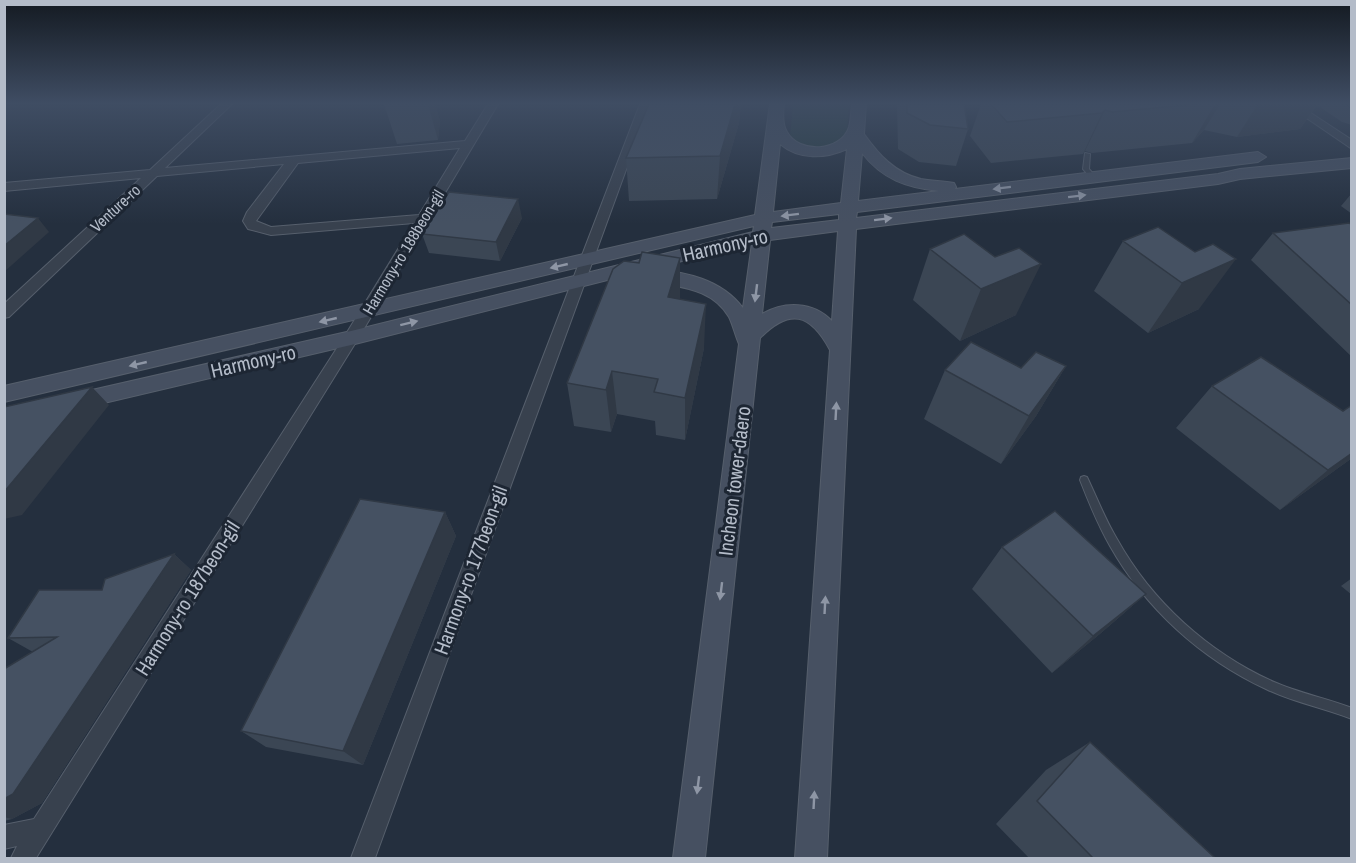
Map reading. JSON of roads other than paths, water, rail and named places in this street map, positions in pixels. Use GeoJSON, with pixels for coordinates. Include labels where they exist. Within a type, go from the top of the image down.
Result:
{"type":"FeatureCollection","features":[{"type":"Feature","properties":{"kind":"street","name":"Venture-ro"},"geometry":{"type":"LineString","coordinates":[[4,313],[183,144]]}},
{"type":"Feature","properties":{"kind":"street"},"geometry":{"type":"LineString","coordinates":[[4,187],[464,144]]}},
{"type":"Feature","properties":{"kind":"street","name":"Harmony-ro 188beon-gil"},"geometry":{"type":"LineString","coordinates":[[351,338],[425,218],[467,144]]}},
{"type":"Feature","properties":{"kind":"street","name":"Harmony-ro 177beon-gil"},"geometry":{"type":"LineString","coordinates":[[363,858],[630,144]]}},
{"type":"Feature","properties":{"kind":"street","name":"Incheon tower-daero"},"geometry":{"type":"LineString","coordinates":[[689,858],[772,144]]}},
{"type":"Feature","properties":{"kind":"street"},"geometry":{"type":"LineString","coordinates":[[794,144],[812,151],[832,151],[845,144]]}},
{"type":"Feature","properties":{"kind":"street"},"geometry":{"type":"LineString","coordinates":[[811,858],[848,216],[856,144]]}},
{"type":"Feature","properties":{"kind":"street"},"geometry":{"type":"LineString","coordinates":[[866,144],[881,166],[898,176],[932,186],[976,191]]}},
{"type":"Feature","properties":{"kind":"street","name":"Harmony-ro"},"geometry":{"type":"LineString","coordinates":[[848,216],[976,191],[1352,147]]}},
{"type":"Feature","properties":{"kind":"street"},"geometry":{"type":"LineString","coordinates":[[294,160],[250,215],[249,221],[253,226],[271,231],[425,218]]}},
{"type":"Feature","properties":{"kind":"street","name":"Harmony-ro"},"geometry":{"type":"LineString","coordinates":[[4,394],[367,312],[586,259],[764,227],[848,216],[1218,179],[1240,174],[1352,163]]}},
{"type":"Feature","properties":{"kind":"street","name":"Harmony-ro"},"geometry":{"type":"LineString","coordinates":[[51,408],[351,338],[578,281],[764,227]]}},
{"type":"Feature","properties":{"kind":"street"},"geometry":{"type":"LineString","coordinates":[[609,273],[669,276],[696,283],[720,297],[736,312],[750,340],[762,322],[776,313],[799,312],[814,317],[826,325],[840,351]]}},
{"type":"Feature","properties":{"kind":"street","name":"Harmony-ro 187beon-gil"},"geometry":{"type":"LineString","coordinates":[[22,858],[351,338]]}},
{"type":"Feature","properties":{"kind":"street"},"geometry":{"type":"LineString","coordinates":[[4,837],[41,829]]}},
{"type":"Feature","properties":{"kind":"lane"},"geometry":{"type":"LineString","coordinates":[[1087,154],[1086,169],[1093,177]]}},
{"type":"Feature","properties":{"kind":"lane"},"geometry":{"type":"LineString","coordinates":[[1084,480],[1092,504],[1121,558],[1159,607],[1193,638],[1226,662],[1271,686],[1352,714]]}}]}
